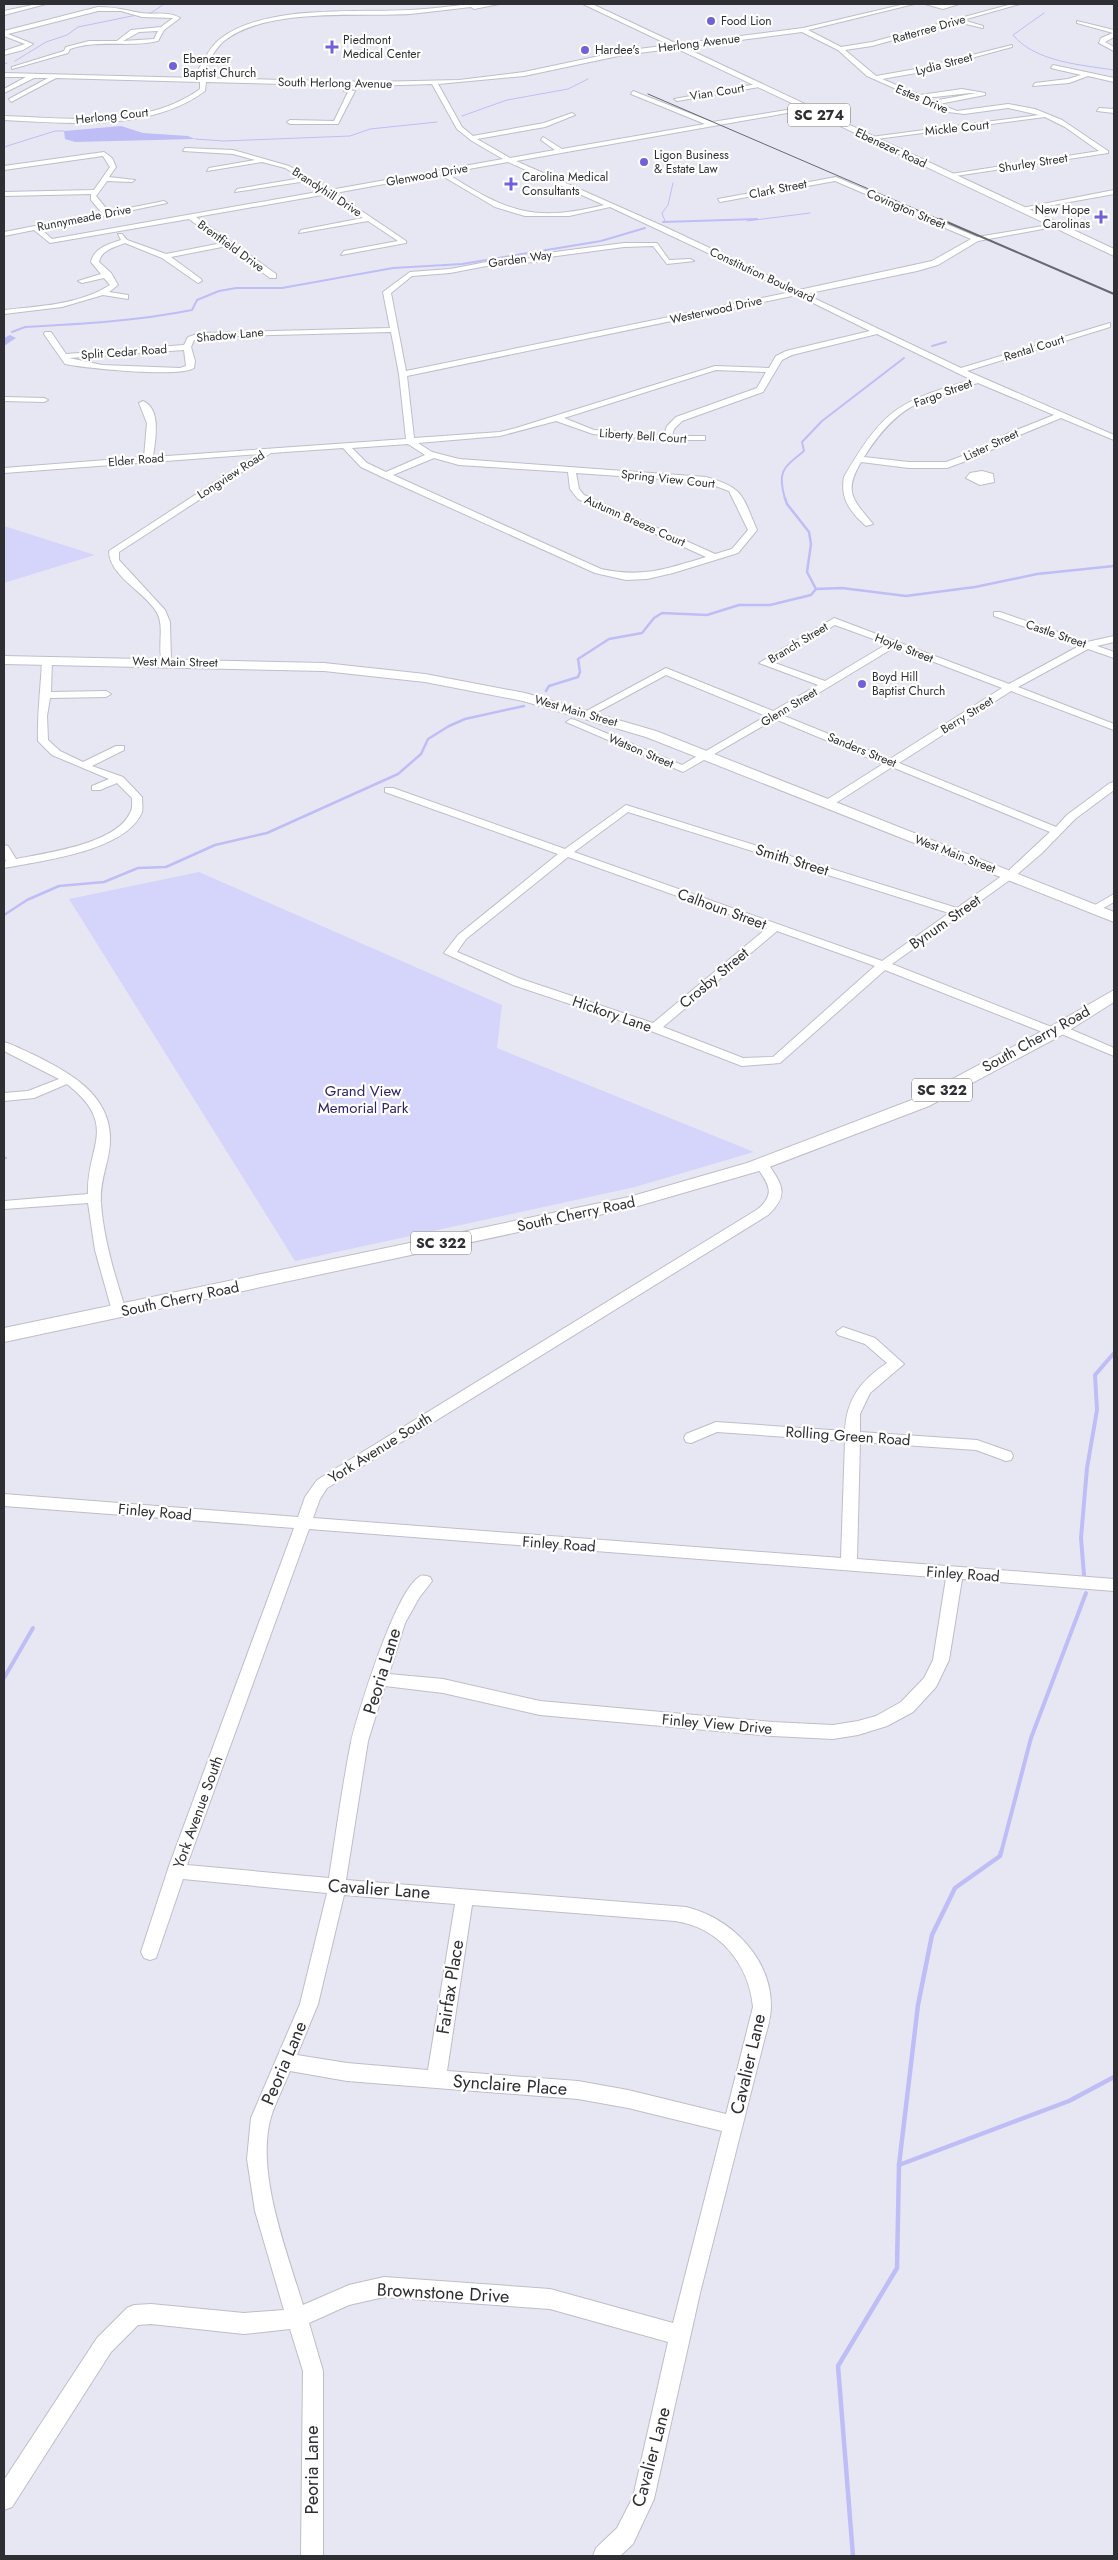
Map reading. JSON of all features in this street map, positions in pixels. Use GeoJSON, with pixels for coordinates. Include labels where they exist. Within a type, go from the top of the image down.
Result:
{"type":"FeatureCollection","features":[{"type":"Feature","properties":{"kind":"main road","name":"Ebenezer Road"},"geometry":{"type":"LineString","coordinates":[[587,4],[757,86],[1114,253]]}},
{"type":"Feature","properties":{"kind":"main road","name":"West Main Street"},"geometry":{"type":"LineString","coordinates":[[4,660],[315,666],[391,673],[492,690],[586,714],[651,734],[1114,917]]}},
{"type":"Feature","properties":{"kind":"main road","name":"South Cherry Road"},"geometry":{"type":"LineString","coordinates":[[4,1335],[631,1202],[761,1164],[873,1123],[923,1102],[1057,1030],[1114,995]]}},
{"type":"Feature","properties":{"kind":"street"},"geometry":{"type":"LineString","coordinates":[[4,13],[43,4]]}},
{"type":"Feature","properties":{"kind":"street"},"geometry":{"type":"LineString","coordinates":[[201,79],[230,39],[267,24],[318,16],[413,13],[482,4]]}},
{"type":"Feature","properties":{"kind":"street"},"geometry":{"type":"LineString","coordinates":[[469,6],[496,4]]}},
{"type":"Feature","properties":{"kind":"street","name":"Herlong Avenue"},"geometry":{"type":"LineString","coordinates":[[575,63],[623,53],[803,30],[911,4]]}},
{"type":"Feature","properties":{"kind":"street"},"geometry":{"type":"LineString","coordinates":[[928,4],[942,7],[956,4]]}},
{"type":"Feature","properties":{"kind":"street","name":"Ratterree Drive"},"geometry":{"type":"LineString","coordinates":[[840,49],[872,44],[1017,4]]}},
{"type":"Feature","properties":{"kind":"street"},"geometry":{"type":"LineString","coordinates":[[4,33],[44,24],[88,10],[110,8],[130,10],[142,15],[177,18],[162,29],[156,40],[146,43],[80,43],[68,48],[66,52],[13,68]]}},
{"type":"Feature","properties":{"kind":"street"},"geometry":{"type":"LineString","coordinates":[[959,20],[981,27]]}},
{"type":"Feature","properties":{"kind":"street"},"geometry":{"type":"LineString","coordinates":[[1079,22],[1114,34]]}},
{"type":"Feature","properties":{"kind":"street"},"geometry":{"type":"LineString","coordinates":[[118,43],[127,33],[133,30],[162,29]]}},
{"type":"Feature","properties":{"kind":"street","name":"Estes Drive"},"geometry":{"type":"LineString","coordinates":[[803,30],[840,49],[862,70],[918,98],[954,112],[1007,106],[1022,108],[1064,124],[1090,144],[1105,152]]}},
{"type":"Feature","properties":{"kind":"street"},"geometry":{"type":"LineString","coordinates":[[4,33],[30,44],[21,49],[4,53],[4,58]]}},
{"type":"Feature","properties":{"kind":"street"},"geometry":{"type":"LineString","coordinates":[[1114,34],[1103,39],[1102,43],[1114,49]]}},
{"type":"Feature","properties":{"kind":"street","name":"Lydia Street"},"geometry":{"type":"LineString","coordinates":[[876,78],[916,71],[1010,46]]}},
{"type":"Feature","properties":{"kind":"street","name":"South Herlong Avenue"},"geometry":{"type":"LineString","coordinates":[[4,75],[13,68],[34,75],[351,83],[434,83],[508,76],[575,63]]}},
{"type":"Feature","properties":{"kind":"street"},"geometry":{"type":"LineString","coordinates":[[1053,67],[1114,80]]}},
{"type":"Feature","properties":{"kind":"street"},"geometry":{"type":"LineString","coordinates":[[1035,85],[1069,81],[1087,74]]}},
{"type":"Feature","properties":{"kind":"street"},"geometry":{"type":"LineString","coordinates":[[4,91],[34,75]]}},
{"type":"Feature","properties":{"kind":"street"},"geometry":{"type":"LineString","coordinates":[[11,100],[57,75]]}},
{"type":"Feature","properties":{"kind":"street","name":"Herlong Court"},"geometry":{"type":"LineString","coordinates":[[7,118],[92,120],[150,113],[179,105],[196,96],[204,87],[201,79]]}},
{"type":"Feature","properties":{"kind":"street"},"geometry":{"type":"LineString","coordinates":[[290,122],[336,123],[352,91],[346,90],[353,86],[351,83]]}},
{"type":"Feature","properties":{"kind":"street","name":"Constitution Boulevard"},"geometry":{"type":"LineString","coordinates":[[434,83],[454,122],[471,138],[509,160],[800,293],[979,380],[1114,438]]}},
{"type":"Feature","properties":{"kind":"street","name":"Vian Court"},"geometry":{"type":"LineString","coordinates":[[677,98],[757,86]]}},
{"type":"Feature","properties":{"kind":"street"},"geometry":{"type":"LineString","coordinates":[[918,98],[969,91],[983,94],[932,103]]}},
{"type":"Feature","properties":{"kind":"street"},"geometry":{"type":"LineString","coordinates":[[633,93],[712,124]]}},
{"type":"Feature","properties":{"kind":"street","name":"Glenwood Drive"},"geometry":{"type":"LineString","coordinates":[[36,228],[50,241],[804,108]]}},
{"type":"Feature","properties":{"kind":"street"},"geometry":{"type":"LineString","coordinates":[[1099,110],[1114,111]]}},
{"type":"Feature","properties":{"kind":"street"},"geometry":{"type":"LineString","coordinates":[[471,138],[545,125],[572,115]]}},
{"type":"Feature","properties":{"kind":"street","name":"Mickle Court"},"geometry":{"type":"LineString","coordinates":[[871,139],[1043,116]]}},
{"type":"Feature","properties":{"kind":"street"},"geometry":{"type":"LineString","coordinates":[[4,124],[7,118]]}},
{"type":"Feature","properties":{"kind":"street"},"geometry":{"type":"LineString","coordinates":[[543,139],[562,151]]}},
{"type":"Feature","properties":{"kind":"street","name":"Brandyhill Drive"},"geometry":{"type":"LineString","coordinates":[[185,150],[224,151],[287,167],[309,178],[404,242],[344,253]]}},
{"type":"Feature","properties":{"kind":"street","name":"Shurley Street"},"geometry":{"type":"LineString","coordinates":[[951,176],[1114,151]]}},
{"type":"Feature","properties":{"kind":"street"},"geometry":{"type":"LineString","coordinates":[[4,168],[104,154],[110,159],[113,167],[95,192],[94,200],[107,214]]}},
{"type":"Feature","properties":{"kind":"street"},"geometry":{"type":"LineString","coordinates":[[209,170],[263,160]]}},
{"type":"Feature","properties":{"kind":"street"},"geometry":{"type":"LineString","coordinates":[[441,172],[493,204],[514,211],[561,214],[611,205]]}},
{"type":"Feature","properties":{"kind":"street"},"geometry":{"type":"LineString","coordinates":[[237,191],[309,178]]}},
{"type":"Feature","properties":{"kind":"street"},"geometry":{"type":"LineString","coordinates":[[106,179],[132,180]]}},
{"type":"Feature","properties":{"kind":"street","name":"Clark Street"},"geometry":{"type":"LineString","coordinates":[[720,200],[836,179]]}},
{"type":"Feature","properties":{"kind":"street","name":"Covington Street"},"geometry":{"type":"LineString","coordinates":[[836,179],[976,239]]}},
{"type":"Feature","properties":{"kind":"street"},"geometry":{"type":"LineString","coordinates":[[4,194],[95,192]]}},
{"type":"Feature","properties":{"kind":"street"},"geometry":{"type":"LineString","coordinates":[[1020,209],[1114,192]]}},
{"type":"Feature","properties":{"kind":"street"},"geometry":{"type":"LineString","coordinates":[[10,202],[15,194]]}},
{"type":"Feature","properties":{"kind":"street","name":"Runnymeade Drive"},"geometry":{"type":"LineString","coordinates":[[4,234],[164,203]]}},
{"type":"Feature","properties":{"kind":"street","name":"Brentfield Drive"},"geometry":{"type":"LineString","coordinates":[[190,216],[273,276]]}},
{"type":"Feature","properties":{"kind":"street"},"geometry":{"type":"LineString","coordinates":[[301,232],[369,219]]}},
{"type":"Feature","properties":{"kind":"street","name":"Westerwood Drive"},"geometry":{"type":"LineString","coordinates":[[403,374],[930,266],[976,239],[1054,225]]}},
{"type":"Feature","properties":{"kind":"street"},"geometry":{"type":"LineString","coordinates":[[114,229],[125,241],[165,256],[198,282]]}},
{"type":"Feature","properties":{"kind":"street"},"geometry":{"type":"LineString","coordinates":[[4,312],[66,304],[104,293],[114,285],[95,262],[96,257],[106,248],[125,241]]}},
{"type":"Feature","properties":{"kind":"street"},"geometry":{"type":"LineString","coordinates":[[165,256],[227,244]]}},
{"type":"Feature","properties":{"kind":"street","name":"Garden Way"},"geometry":{"type":"LineString","coordinates":[[394,330],[387,292],[410,274],[450,271],[497,262],[536,260],[546,255],[655,244],[667,262],[690,261]]}},
{"type":"Feature","properties":{"kind":"street"},"geometry":{"type":"LineString","coordinates":[[82,281],[108,276]]}},
{"type":"Feature","properties":{"kind":"street"},"geometry":{"type":"LineString","coordinates":[[104,293],[124,297]]}},
{"type":"Feature","properties":{"kind":"street","name":"Rental Court"},"geometry":{"type":"LineString","coordinates":[[960,371],[1108,325]]}},
{"type":"Feature","properties":{"kind":"street"},"geometry":{"type":"LineString","coordinates":[[394,330],[403,374],[410,441],[500,434],[715,368],[772,370]]}},
{"type":"Feature","properties":{"kind":"street","name":"Shadow Lane"},"geometry":{"type":"LineString","coordinates":[[65,359],[132,368],[180,370],[190,368],[191,361],[187,346],[191,338],[212,334],[394,330]]}},
{"type":"Feature","properties":{"kind":"street"},"geometry":{"type":"LineString","coordinates":[[667,438],[670,428],[679,419],[760,390],[779,358],[790,353],[878,331]]}},
{"type":"Feature","properties":{"kind":"street"},"geometry":{"type":"LineString","coordinates":[[48,334],[65,359]]}},
{"type":"Feature","properties":{"kind":"street","name":"Split Cedar Road"},"geometry":{"type":"LineString","coordinates":[[65,359],[187,346]]}},
{"type":"Feature","properties":{"kind":"street"},"geometry":{"type":"LineString","coordinates":[[129,353],[128,362],[132,368]]}},
{"type":"Feature","properties":{"kind":"street","name":"Fargo Street"},"geometry":{"type":"LineString","coordinates":[[869,524],[854,510],[846,496],[848,477],[882,425],[900,409],[933,394],[979,380]]}},
{"type":"Feature","properties":{"kind":"street"},"geometry":{"type":"LineString","coordinates":[[4,399],[44,400]]}},
{"type":"Feature","properties":{"kind":"street"},"geometry":{"type":"LineString","coordinates":[[143,403],[150,410],[151,420],[148,459]]}},
{"type":"Feature","properties":{"kind":"street","name":"Lister Street"},"geometry":{"type":"LineString","coordinates":[[861,459],[909,466],[947,465],[979,453],[1012,435],[1061,415]]}},
{"type":"Feature","properties":{"kind":"street","name":"Liberty Bell Court"},"geometry":{"type":"LineString","coordinates":[[556,418],[593,432],[667,438],[702,438]]}},
{"type":"Feature","properties":{"kind":"street","name":"Longview Road"},"geometry":{"type":"LineString","coordinates":[[166,662],[165,622],[160,610],[114,562],[114,551],[269,451],[410,441]]}},
{"type":"Feature","properties":{"kind":"street","name":"Spring View Court"},"geometry":{"type":"LineString","coordinates":[[346,446],[359,462],[610,574],[647,576],[716,558],[735,551],[753,530],[738,497],[732,489],[706,480],[459,462],[433,455],[415,447],[410,441]]}},
{"type":"Feature","properties":{"kind":"street","name":"Elder Road"},"geometry":{"type":"LineString","coordinates":[[4,470],[269,451]]}},
{"type":"Feature","properties":{"kind":"street"},"geometry":{"type":"LineString","coordinates":[[385,474],[433,455]]}},
{"type":"Feature","properties":{"kind":"street"},"geometry":{"type":"LineString","coordinates":[[947,465],[973,475]]}},
{"type":"Feature","properties":{"kind":"street","name":"Autumn Breeze Court"},"geometry":{"type":"LineString","coordinates":[[572,470],[573,486],[575,492],[581,498],[716,558]]}},
{"type":"Feature","properties":{"kind":"street","name":"Castle Street"},"geometry":{"type":"LineString","coordinates":[[997,614],[1114,655]]}},
{"type":"Feature","properties":{"kind":"street","name":"Hoyle Street"},"geometry":{"type":"LineString","coordinates":[[834,621],[1114,727]]}},
{"type":"Feature","properties":{"kind":"street","name":"Branch Street"},"geometry":{"type":"LineString","coordinates":[[826,684],[764,663],[834,621]]}},
{"type":"Feature","properties":{"kind":"street","name":"Berry Street"},"geometry":{"type":"LineString","coordinates":[[827,804],[1009,688],[1088,645],[1114,639]]}},
{"type":"Feature","properties":{"kind":"street","name":"Glenn Street"},"geometry":{"type":"LineString","coordinates":[[683,769],[894,644]]}},
{"type":"Feature","properties":{"kind":"street"},"geometry":{"type":"LineString","coordinates":[[4,848],[8,864],[100,842],[122,831],[136,813],[137,797],[119,779],[83,766],[56,753],[42,741],[42,716],[46,695],[47,660]]}},
{"type":"Feature","properties":{"kind":"street","name":"Sanders Street"},"geometry":{"type":"LineString","coordinates":[[586,714],[666,671],[892,762],[979,801],[1057,831]]}},
{"type":"Feature","properties":{"kind":"street"},"geometry":{"type":"LineString","coordinates":[[46,695],[106,694]]}},
{"type":"Feature","properties":{"kind":"street","name":"Watson Street"},"geometry":{"type":"LineString","coordinates":[[571,722],[683,769]]}},
{"type":"Feature","properties":{"kind":"street"},"geometry":{"type":"LineString","coordinates":[[83,766],[120,748]]}},
{"type":"Feature","properties":{"kind":"street"},"geometry":{"type":"LineString","coordinates":[[96,788],[119,779]]}},
{"type":"Feature","properties":{"kind":"street","name":"Bynum Street"},"geometry":{"type":"LineString","coordinates":[[776,1060],[883,965],[1010,876],[1086,805],[1114,785]]}},
{"type":"Feature","properties":{"kind":"street","name":"Calhoun Street"},"geometry":{"type":"LineString","coordinates":[[389,790],[774,928],[883,965],[1114,1052]]}},
{"type":"Feature","properties":{"kind":"street","name":"Smith Street"},"geometry":{"type":"LineString","coordinates":[[566,853],[626,808],[959,912]]}},
{"type":"Feature","properties":{"kind":"street","name":"Hickory Lane"},"geometry":{"type":"LineString","coordinates":[[566,853],[462,937],[450,953],[517,982],[655,1028],[742,1062],[776,1060]]}},
{"type":"Feature","properties":{"kind":"street"},"geometry":{"type":"LineString","coordinates":[[1094,909],[1114,897]]}},
{"type":"Feature","properties":{"kind":"street","name":"Crosby Street"},"geometry":{"type":"LineString","coordinates":[[655,1028],[774,928]]}},
{"type":"Feature","properties":{"kind":"street"},"geometry":{"type":"LineString","coordinates":[[4,1046],[70,1079],[88,1096],[99,1115],[104,1136],[95,1178],[95,1198],[101,1246],[118,1312]]}},
{"type":"Feature","properties":{"kind":"street"},"geometry":{"type":"LineString","coordinates":[[4,1097],[30,1095],[70,1079]]}},
{"type":"Feature","properties":{"kind":"street","name":"York Avenue South"},"geometry":{"type":"LineString","coordinates":[[150,1952],[176,1871],[303,1524],[313,1497],[322,1484],[775,1203],[777,1196],[772,1182],[761,1164]]}},
{"type":"Feature","properties":{"kind":"street"},"geometry":{"type":"LineString","coordinates":[[4,1205],[95,1198]]}},
{"type":"Feature","properties":{"kind":"street"},"geometry":{"type":"LineString","coordinates":[[843,1332],[870,1341],[897,1364],[875,1378],[858,1397],[853,1414],[849,1565]]}},
{"type":"Feature","properties":{"kind":"street","name":"Rolling Green Road"},"geometry":{"type":"LineString","coordinates":[[691,1438],[716,1427],[977,1445],[1006,1456]]}},
{"type":"Feature","properties":{"kind":"street","name":"Finley Road"},"geometry":{"type":"LineString","coordinates":[[4,1500],[1114,1585]]}},
{"type":"Feature","properties":{"kind":"street","name":"Finley View Drive"},"geometry":{"type":"LineString","coordinates":[[380,1679],[443,1686],[540,1708],[790,1730],[833,1732],[858,1728],[881,1721],[907,1707],[930,1682],[941,1660],[955,1574]]}},
{"type":"Feature","properties":{"kind":"street","name":"Peoria Lane"},"geometry":{"type":"LineString","coordinates":[[312,2556],[313,2372],[265,2212],[257,2159],[261,2118],[309,2004],[337,1885],[360,1741],[397,1623],[413,1594],[424,1581]]}},
{"type":"Feature","properties":{"kind":"street","name":"Cavalier Lane"},"geometry":{"type":"LineString","coordinates":[[176,1871],[251,1880],[337,1885],[663,1912],[694,1917],[720,1932],[739,1947],[753,1969],[760,1989],[762,2008],[680,2335],[643,2499],[625,2536],[604,2556]]}},
{"type":"Feature","properties":{"kind":"street","name":"Fairfax Place"},"geometry":{"type":"LineString","coordinates":[[436,2079],[465,1896]]}},
{"type":"Feature","properties":{"kind":"street","name":"Synclaire Place"},"geometry":{"type":"LineString","coordinates":[[284,2060],[347,2072],[578,2090],[628,2099],[733,2125]]}},
{"type":"Feature","properties":{"kind":"street","name":"Brownstone Drive"},"geometry":{"type":"LineString","coordinates":[[4,2499],[104,2345],[134,2315],[151,2314],[254,2322],[296,2317],[360,2290],[384,2287],[550,2299],[680,2335]]}},
{"type":"Feature","properties":{"kind":"green space"},"geometry":{"type":"Polygon","coordinates":[[[4,526],[95,555],[4,583],[4,526]]]}},
{"type":"Feature","properties":{"kind":"green space","name":"Grand View Memorial Park"},"geometry":{"type":"Polygon","coordinates":[[[199,872],[502,1005],[497,1048],[754,1152],[635,1187],[295,1261],[69,899],[199,872]]]}},
{"type":"Feature","properties":{"kind":"shaded area"},"geometry":{"type":"Polygon","coordinates":[[[121,126],[143,133],[188,136],[195,139],[75,142],[65,139],[64,131],[121,126]]]}},
{"type":"Feature","properties":{"kind":"waterway"},"geometry":{"type":"LineString","coordinates":[[143,14],[151,13],[164,4]]}},
{"type":"Feature","properties":{"kind":"waterway"},"geometry":{"type":"LineString","coordinates":[[1044,13],[1013,35],[1022,44],[1046,57],[1074,64],[1114,70]]}},
{"type":"Feature","properties":{"kind":"waterway"},"geometry":{"type":"LineString","coordinates":[[15,61],[46,42],[67,35],[78,27],[137,15]]}},
{"type":"Feature","properties":{"kind":"waterway"},"geometry":{"type":"LineString","coordinates":[[462,116],[507,100],[568,89],[588,79]]}},
{"type":"Feature","properties":{"kind":"waterway"},"geometry":{"type":"LineString","coordinates":[[195,139],[224,141],[350,136],[370,129],[437,122]]}},
{"type":"Feature","properties":{"kind":"waterway"},"geometry":{"type":"LineString","coordinates":[[4,147],[55,131],[64,131]]}},
{"type":"Feature","properties":{"kind":"waterway"},"geometry":{"type":"LineString","coordinates":[[665,221],[662,213],[668,205],[673,183]]}},
{"type":"Feature","properties":{"kind":"waterway"},"geometry":{"type":"LineString","coordinates":[[747,221],[810,213]]}},
{"type":"Feature","properties":{"kind":"waterway"},"geometry":{"type":"LineString","coordinates":[[663,222],[757,219]]}},
{"type":"Feature","properties":{"kind":"waterway"},"geometry":{"type":"LineString","coordinates":[[12,332],[25,327],[109,322],[171,314],[192,310],[197,300],[219,291],[236,288],[282,288],[393,268],[462,264],[601,241],[645,228]]}},
{"type":"Feature","properties":{"kind":"waterway"},"geometry":{"type":"LineString","coordinates":[[4,343],[10,338]]}},
{"type":"Feature","properties":{"kind":"waterway"},"geometry":{"type":"LineString","coordinates":[[932,346],[946,342]]}},
{"type":"Feature","properties":{"kind":"waterway"},"geometry":{"type":"LineString","coordinates":[[785,499],[782,476],[787,466],[804,451],[802,442],[822,421],[904,358]]}},
{"type":"Feature","properties":{"kind":"waterway"},"geometry":{"type":"LineString","coordinates":[[785,498],[787,504],[809,532],[811,544],[807,572],[816,589]]}},
{"type":"Feature","properties":{"kind":"waterway"},"geometry":{"type":"LineString","coordinates":[[816,589],[842,588],[906,596],[975,587],[1037,574],[1114,566]]}},
{"type":"Feature","properties":{"kind":"waterway"},"geometry":{"type":"LineString","coordinates":[[546,691],[549,686],[578,677],[580,672],[578,659],[609,639],[642,633],[654,618],[662,613],[707,615],[739,605],[770,605],[811,595],[816,589]]}},
{"type":"Feature","properties":{"kind":"waterway"},"geometry":{"type":"LineString","coordinates":[[4,915],[27,900],[59,886],[104,882],[138,868],[166,867],[215,845],[267,833],[398,774],[421,754],[428,739],[449,726],[465,719],[524,706]]}},
{"type":"Feature","properties":{"kind":"waterway"},"geometry":{"type":"LineString","coordinates":[[1084,1575],[1081,1538],[1087,1468],[1097,1410],[1095,1375],[1114,1353]]}},
{"type":"Feature","properties":{"kind":"waterway"},"geometry":{"type":"LineString","coordinates":[[1001,1853],[1031,1738],[1086,1593]]}},
{"type":"Feature","properties":{"kind":"waterway"},"geometry":{"type":"LineString","coordinates":[[4,1678],[33,1628]]}},
{"type":"Feature","properties":{"kind":"waterway"},"geometry":{"type":"LineString","coordinates":[[899,2165],[918,2005],[932,1935],[955,1888],[1000,1856],[1001,1852]]}},
{"type":"Feature","properties":{"kind":"waterway"},"geometry":{"type":"LineString","coordinates":[[899,2165],[1069,2101],[1114,2077]]}},
{"type":"Feature","properties":{"kind":"waterway"},"geometry":{"type":"LineString","coordinates":[[853,2556],[838,2366],[897,2268],[899,2165]]}},
{"type":"Feature","properties":{"kind":"railway"},"geometry":{"type":"LineString","coordinates":[[648,94],[943,221]]}},
{"type":"Feature","properties":{"kind":"railway"},"geometry":{"type":"LineString","coordinates":[[940,219],[1114,294]]}},
{"type":"Feature","properties":{"kind":"place","name":"Food Lion"},"geometry":{"type":"Point","coordinates":[711,21]}},
{"type":"Feature","properties":{"kind":"place","name":"Piedmont Medical Center"},"geometry":{"type":"Point","coordinates":[332,47]}},
{"type":"Feature","properties":{"kind":"place","name":"Hardee's"},"geometry":{"type":"Point","coordinates":[585,50]}},
{"type":"Feature","properties":{"kind":"place","name":"Ebenezer Baptist Church"},"geometry":{"type":"Point","coordinates":[173,66]}},
{"type":"Feature","properties":{"kind":"place","name":"Ligon Business & Estate Law"},"geometry":{"type":"Point","coordinates":[644,162]}},
{"type":"Feature","properties":{"kind":"place","name":"Carolina Medical Consultants"},"geometry":{"type":"Point","coordinates":[511,184]}},
{"type":"Feature","properties":{"kind":"place","name":"New Hope Carolinas"},"geometry":{"type":"Point","coordinates":[1101,217]}},
{"type":"Feature","properties":{"kind":"place","name":"Boyd Hill Baptist Church"},"geometry":{"type":"Point","coordinates":[862,684]}}]}
